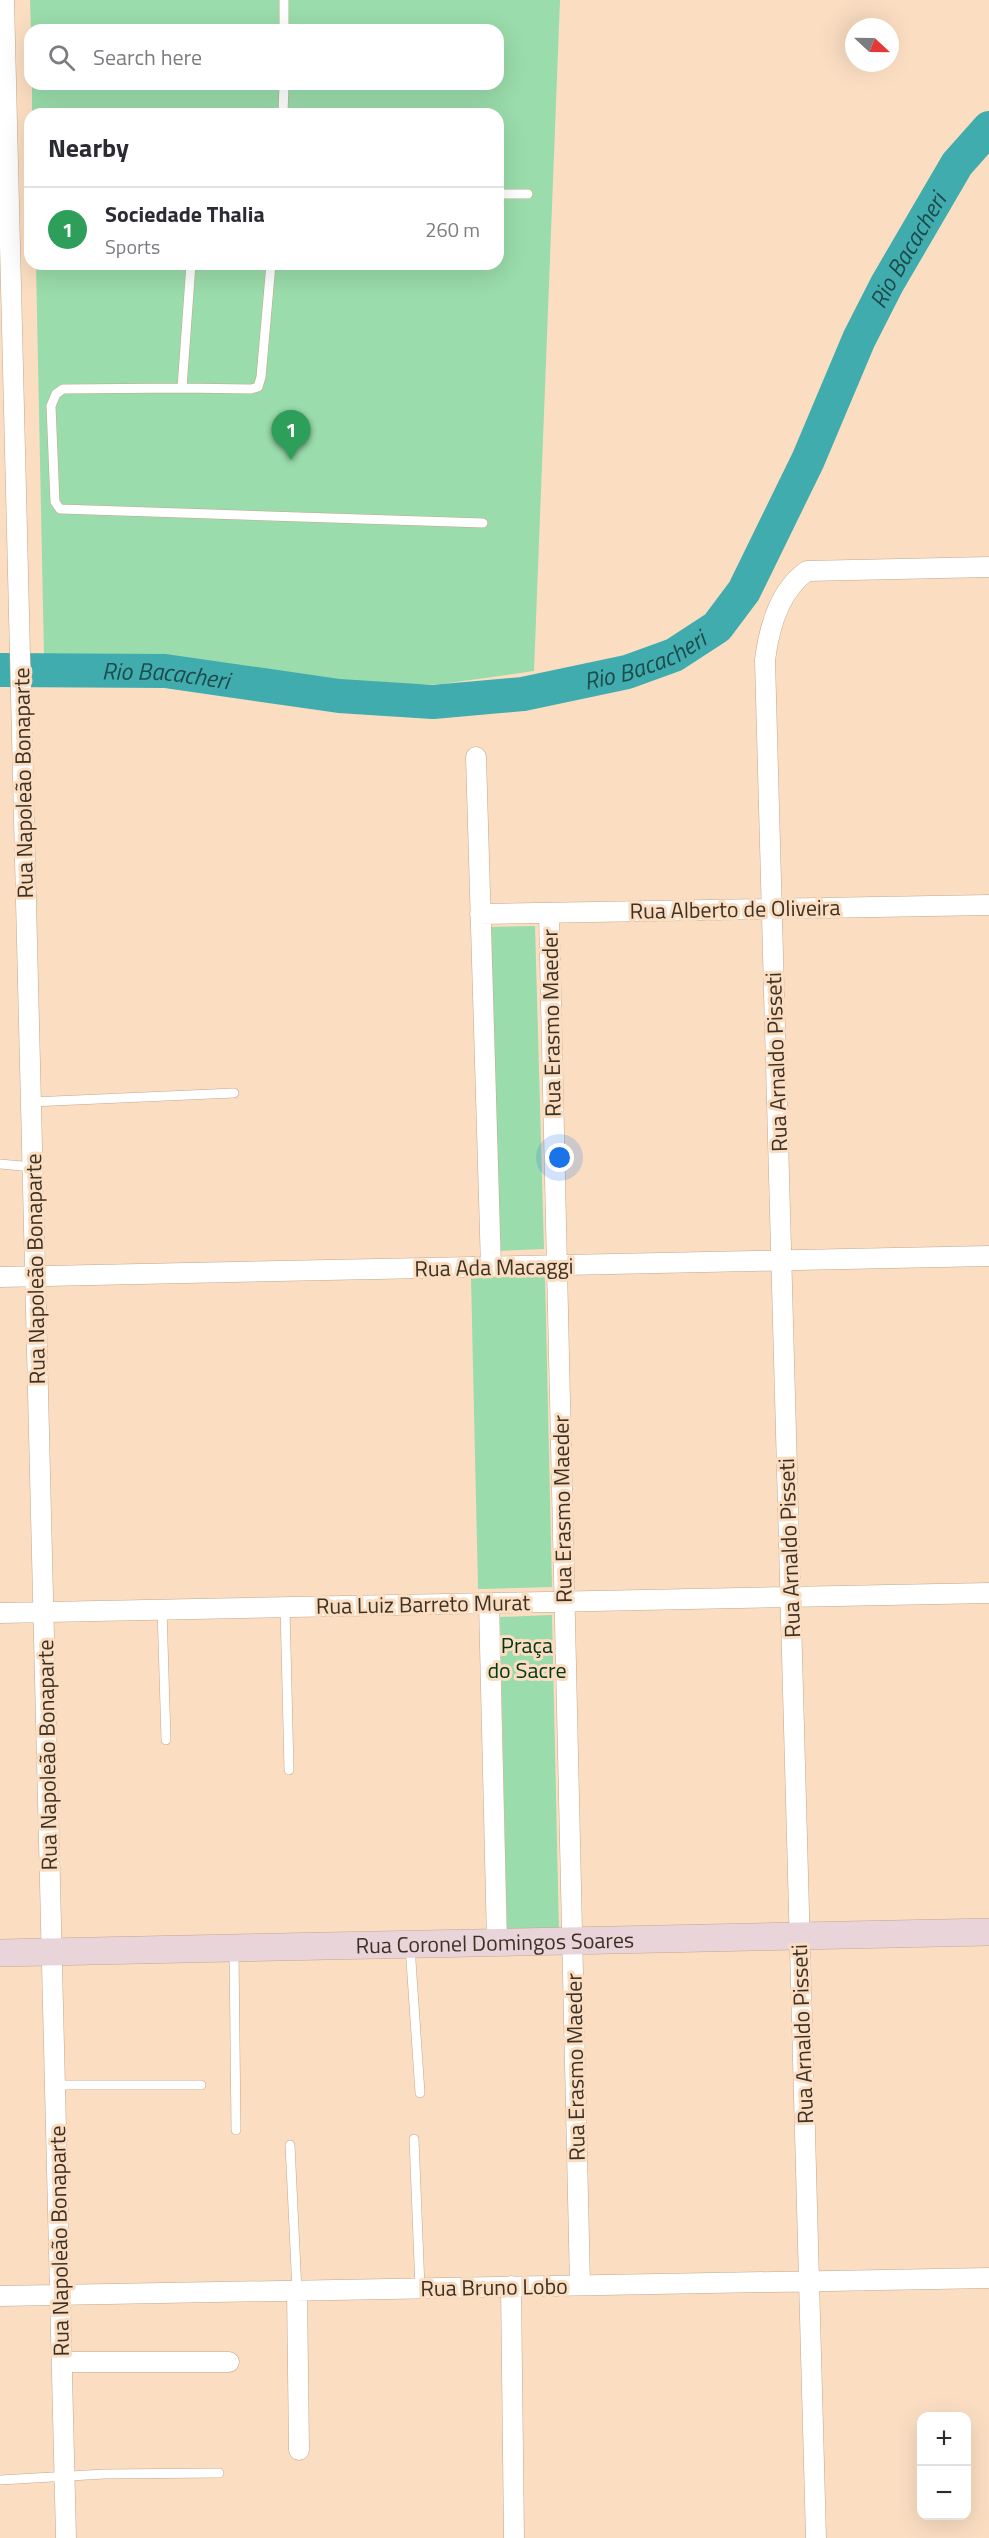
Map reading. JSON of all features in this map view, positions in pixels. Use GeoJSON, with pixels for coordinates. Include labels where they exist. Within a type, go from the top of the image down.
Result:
{"type":"FeatureCollection","features":[{"type":"Feature","properties":{"kind":"street","name":"Rua Napoleão Bonaparte"},"geometry":{"type":"LineString","coordinates":[[4,0],[7,369],[19,626],[66,2538]]}},
{"type":"Feature","properties":{"kind":"street","name":"Rua Arnaldo Pisseti"},"geometry":{"type":"LineString","coordinates":[[816,2538],[765,660],[771,627],[779,608],[796,578],[807,571],[989,567]]}},
{"type":"Feature","properties":{"kind":"street"},"geometry":{"type":"LineString","coordinates":[[476,757],[491,1267]]}},
{"type":"Feature","properties":{"kind":"street","name":"Rua Alberto de Oliveira"},"geometry":{"type":"LineString","coordinates":[[480,914],[989,904]]}},
{"type":"Feature","properties":{"kind":"street","name":"Rua Erasmo Maeder"},"geometry":{"type":"LineString","coordinates":[[549,913],[580,2285]]}},
{"type":"Feature","properties":{"kind":"street","name":"Rua Ada Macaggi"},"geometry":{"type":"LineString","coordinates":[[0,1278],[989,1256]]}},
{"type":"Feature","properties":{"kind":"street","name":"Rua Luiz Barreto Murat"},"geometry":{"type":"LineString","coordinates":[[0,1613],[989,1593]]}},
{"type":"Feature","properties":{"kind":"street"},"geometry":{"type":"LineString","coordinates":[[489,1603],[497,1942]]}},
{"type":"Feature","properties":{"kind":"street","name":"Rua Coronel Domingos Soares"},"geometry":{"type":"LineString","coordinates":[[0,1953],[989,1932]]}},
{"type":"Feature","properties":{"kind":"street","name":"Rua Bruno Lobo"},"geometry":{"type":"LineString","coordinates":[[0,2296],[989,2278]]}},
{"type":"Feature","properties":{"kind":"street"},"geometry":{"type":"LineString","coordinates":[[511,2286],[514,2538]]}},
{"type":"Feature","properties":{"kind":"street"},"geometry":{"type":"LineString","coordinates":[[297,2291],[299,2450]]}},
{"type":"Feature","properties":{"kind":"street"},"geometry":{"type":"LineString","coordinates":[[62,2362],[229,2362]]}},
{"type":"Feature","properties":{"kind":"lane"},"geometry":{"type":"LineString","coordinates":[[284,0],[284,24]]}},
{"type":"Feature","properties":{"kind":"lane"},"geometry":{"type":"LineString","coordinates":[[284,90],[284,108]]}},
{"type":"Feature","properties":{"kind":"lane"},"geometry":{"type":"LineString","coordinates":[[504,194],[528,194]]}},
{"type":"Feature","properties":{"kind":"lane"},"geometry":{"type":"LineString","coordinates":[[182,388],[191,270]]}},
{"type":"Feature","properties":{"kind":"lane"},"geometry":{"type":"LineString","coordinates":[[270,270],[258,387],[252,389],[63,389],[56,394],[51,406],[55,502],[60,509],[483,523]]}},
{"type":"Feature","properties":{"kind":"lane"},"geometry":{"type":"LineString","coordinates":[[31,1102],[234,1093]]}},
{"type":"Feature","properties":{"kind":"lane"},"geometry":{"type":"LineString","coordinates":[[0,1164],[33,1167]]}},
{"type":"Feature","properties":{"kind":"lane"},"geometry":{"type":"LineString","coordinates":[[285,1607],[289,1770]]}},
{"type":"Feature","properties":{"kind":"lane"},"geometry":{"type":"LineString","coordinates":[[162,1609],[166,1740]]}},
{"type":"Feature","properties":{"kind":"lane"},"geometry":{"type":"LineString","coordinates":[[409,1944],[420,2093]]}},
{"type":"Feature","properties":{"kind":"lane"},"geometry":{"type":"LineString","coordinates":[[234,1948],[236,2130]]}},
{"type":"Feature","properties":{"kind":"lane"},"geometry":{"type":"LineString","coordinates":[[55,2085],[201,2085]]}},
{"type":"Feature","properties":{"kind":"lane"},"geometry":{"type":"LineString","coordinates":[[414,2139],[420,2288]]}},
{"type":"Feature","properties":{"kind":"lane"},"geometry":{"type":"LineString","coordinates":[[290,2145],[297,2291]]}},
{"type":"Feature","properties":{"kind":"lane"},"geometry":{"type":"LineString","coordinates":[[0,2480],[64,2476],[219,2473]]}},
{"type":"Feature","properties":{"kind":"green space"},"geometry":{"type":"Polygon","coordinates":[[[30,0],[560,0],[534,671],[442,684],[332,686],[222,664],[138,658],[44,657],[36,270],[504,270],[504,108],[32,108],[32,90],[504,90],[504,24],[31,24],[30,0]]]}},
{"type":"Feature","properties":{"kind":"green space"},"geometry":{"type":"Polygon","coordinates":[[[535,926],[544,1249],[499,1251],[490,927],[535,926]]]}},
{"type":"Feature","properties":{"kind":"green space"},"geometry":{"type":"Polygon","coordinates":[[[545,1275],[552,1587],[478,1589],[471,1277],[545,1275]]]}},
{"type":"Feature","properties":{"kind":"green space","name":"Praça do Sacre"},"geometry":{"type":"Polygon","coordinates":[[[552,1615],[559,1932],[507,1933],[500,1617],[552,1615]]]}},
{"type":"Feature","properties":{"kind":"waterway","name":"Rio Bacacheri"},"geometry":{"type":"LineString","coordinates":[[0,670],[165,671],[339,696],[433,702],[523,694],[627,672],[674,655],[717,627],[744,591],[808,460],[859,339],[887,284],[957,164],[989,128]]}},
{"type":"Feature","properties":{"kind":"place","name":"Sociedade Thalia"},"geometry":{"type":"Point","coordinates":[291,460]}}]}
